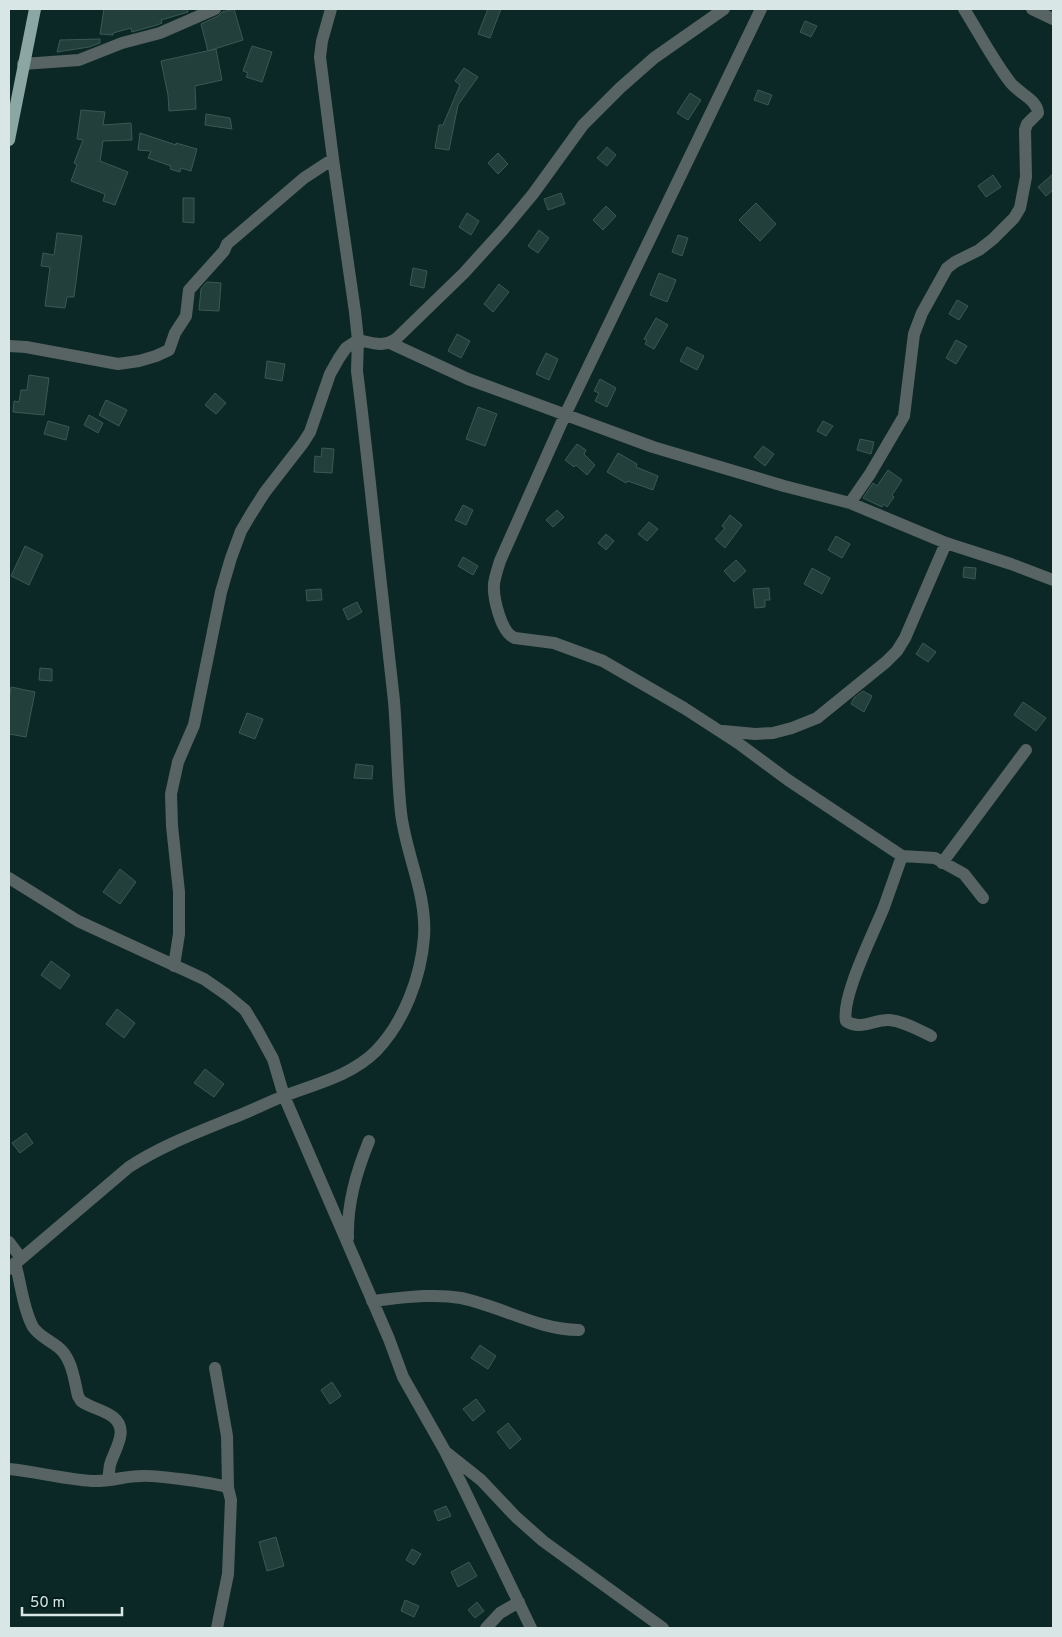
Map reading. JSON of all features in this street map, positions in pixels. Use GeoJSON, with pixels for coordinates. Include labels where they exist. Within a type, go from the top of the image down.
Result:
{"type":"FeatureCollection","features":[{"type":"Feature","properties":{"kind":"main road"},"geometry":{"type":"LineString","coordinates":[[9,140],[13,95],[23,64],[35,9]]}},
{"type":"Feature","properties":{"kind":"street"},"geometry":{"type":"LineString","coordinates":[[23,64],[79,60],[122,43],[160,33],[215,9]]}},
{"type":"Feature","properties":{"kind":"street"},"geometry":{"type":"LineString","coordinates":[[15,1263],[141,1159],[173,1142],[284,1096],[341,1075],[358,1065],[375,1052],[392,1031],[410,996],[417,976],[424,936],[425,915],[422,894],[405,841],[401,814],[394,699],[356,371],[358,340],[320,57],[322,41],[331,9]]}},
{"type":"Feature","properties":{"kind":"street"},"geometry":{"type":"LineString","coordinates":[[390,343],[464,273],[496,238],[533,194],[583,125],[620,88],[654,58],[724,9]]}},
{"type":"Feature","properties":{"kind":"street"},"geometry":{"type":"LineString","coordinates":[[761,9],[565,415],[500,561],[494,584],[495,595],[503,627],[510,636],[554,643],[603,661],[720,731],[788,780],[902,856],[935,858],[964,874],[983,898]]}},
{"type":"Feature","properties":{"kind":"street"},"geometry":{"type":"LineString","coordinates":[[850,503],[870,474],[904,416],[914,334],[922,313],[947,268],[979,250],[993,239],[1014,218],[1020,208],[1026,176],[1025,130],[1027,124],[1038,113],[1038,107],[1035,102],[1023,96],[1011,83],[964,9]]}},
{"type":"Feature","properties":{"kind":"street"},"geometry":{"type":"LineString","coordinates":[[1032,9],[1053,20]]}},
{"type":"Feature","properties":{"kind":"street"},"geometry":{"type":"LineString","coordinates":[[9,346],[26,347],[118,364],[139,361],[169,350],[175,333],[186,316],[189,290],[224,251],[227,244],[304,178],[333,159]]}},
{"type":"Feature","properties":{"kind":"street"},"geometry":{"type":"LineString","coordinates":[[174,966],[178,934],[179,892],[172,826],[171,794],[178,762],[194,725],[211,638],[228,567],[241,531],[251,514],[310,432],[330,374],[339,358],[346,348],[358,340],[380,344],[390,343],[468,379],[662,450],[784,486],[850,503],[946,543],[1053,580]]}},
{"type":"Feature","properties":{"kind":"street"},"geometry":{"type":"LineString","coordinates":[[720,731],[764,734],[792,728],[817,718],[865,680],[897,651],[905,638],[946,543]]}},
{"type":"Feature","properties":{"kind":"street"},"geometry":{"type":"LineString","coordinates":[[942,863],[1026,750]]}},
{"type":"Feature","properties":{"kind":"street"},"geometry":{"type":"LineString","coordinates":[[902,856],[884,907],[861,961],[845,1017],[846,1021],[855,1025],[889,1020],[918,1029],[931,1036]]}},
{"type":"Feature","properties":{"kind":"street"},"geometry":{"type":"LineString","coordinates":[[9,878],[78,921],[204,979],[228,994],[244,1010],[273,1060],[284,1096],[403,1378],[445,1451],[531,1628]]}},
{"type":"Feature","properties":{"kind":"street"},"geometry":{"type":"LineString","coordinates":[[348,1245],[347,1215],[350,1199],[359,1164],[369,1141]]}},
{"type":"Feature","properties":{"kind":"street"},"geometry":{"type":"LineString","coordinates":[[9,1242],[32,1326],[37,1332],[58,1347],[67,1357],[81,1401],[114,1417],[118,1423],[120,1428],[119,1442],[110,1466],[108,1480]]}},
{"type":"Feature","properties":{"kind":"street"},"geometry":{"type":"LineString","coordinates":[[372,1301],[428,1296],[462,1298],[559,1329],[580,1330]]}},
{"type":"Feature","properties":{"kind":"street"},"geometry":{"type":"LineString","coordinates":[[215,1368],[227,1436],[228,1488],[231,1500],[228,1574],[217,1628]]}},
{"type":"Feature","properties":{"kind":"street"},"geometry":{"type":"LineString","coordinates":[[445,1451],[481,1480],[543,1542],[662,1628]]}},
{"type":"Feature","properties":{"kind":"street"},"geometry":{"type":"LineString","coordinates":[[9,1469],[93,1481],[153,1476],[215,1484],[228,1488]]}},
{"type":"Feature","properties":{"kind":"street"},"geometry":{"type":"LineString","coordinates":[[486,1628],[500,1612],[519,1602]]}},
{"type":"Feature","properties":{"kind":"building"},"geometry":{"type":"Polygon","coordinates":[[[104,9],[187,9],[188,12],[161,20],[162,23],[157,25],[132,32],[131,28],[113,33],[113,35],[100,34],[104,9]]]}},
{"type":"Feature","properties":{"kind":"building"},"geometry":{"type":"Polygon","coordinates":[[[234,9],[243,40],[208,51],[201,24],[222,12],[234,9]]]}},
{"type":"Feature","properties":{"kind":"building"},"geometry":{"type":"Polygon","coordinates":[[[488,9],[501,9],[490,38],[478,34],[488,9]]]}},
{"type":"Feature","properties":{"kind":"building"},"geometry":{"type":"Polygon","coordinates":[[[805,21],[817,26],[811,37],[800,32],[805,21]]]}},
{"type":"Feature","properties":{"kind":"building"},"geometry":{"type":"Polygon","coordinates":[[[100,39],[100,43],[89,47],[57,52],[60,40],[100,39]]]}},
{"type":"Feature","properties":{"kind":"building"},"geometry":{"type":"Polygon","coordinates":[[[252,46],[272,52],[262,82],[246,77],[248,73],[243,71],[252,46]]]}},
{"type":"Feature","properties":{"kind":"building"},"geometry":{"type":"Polygon","coordinates":[[[216,49],[222,80],[195,86],[196,109],[169,111],[168,95],[161,61],[216,49]]]}},
{"type":"Feature","properties":{"kind":"building"},"geometry":{"type":"Polygon","coordinates":[[[464,68],[478,77],[458,105],[449,150],[435,148],[439,125],[443,125],[460,85],[455,81],[464,68]]]}},
{"type":"Feature","properties":{"kind":"building"},"geometry":{"type":"Polygon","coordinates":[[[758,90],[772,95],[768,105],[754,100],[758,90]]]}},
{"type":"Feature","properties":{"kind":"building"},"geometry":{"type":"Polygon","coordinates":[[[690,93],[701,100],[688,120],[677,113],[690,93]]]}},
{"type":"Feature","properties":{"kind":"building"},"geometry":{"type":"Polygon","coordinates":[[[81,110],[105,112],[103,125],[131,123],[132,140],[103,141],[100,161],[128,172],[115,205],[103,201],[105,194],[71,181],[77,165],[74,163],[83,140],[77,139],[81,110]]]}},
{"type":"Feature","properties":{"kind":"building"},"geometry":{"type":"Polygon","coordinates":[[[206,114],[230,118],[232,129],[205,125],[206,114]]]}},
{"type":"Feature","properties":{"kind":"building"},"geometry":{"type":"Polygon","coordinates":[[[140,133],[176,145],[176,143],[197,149],[191,171],[181,168],[180,172],[170,169],[171,166],[148,158],[151,151],[138,150],[140,133]]]}},
{"type":"Feature","properties":{"kind":"building"},"geometry":{"type":"Polygon","coordinates":[[[607,147],[616,155],[607,166],[597,158],[607,147]]]}},
{"type":"Feature","properties":{"kind":"building"},"geometry":{"type":"Polygon","coordinates":[[[498,153],[508,164],[498,174],[488,163],[498,153]]]}},
{"type":"Feature","properties":{"kind":"building"},"geometry":{"type":"Polygon","coordinates":[[[1053,174],[1053,190],[1046,196],[1038,187],[1053,174]]]}},
{"type":"Feature","properties":{"kind":"building"},"geometry":{"type":"Polygon","coordinates":[[[993,175],[1001,187],[986,197],[978,186],[993,175]]]}},
{"type":"Feature","properties":{"kind":"building"},"geometry":{"type":"Polygon","coordinates":[[[561,193],[565,204],[548,210],[544,199],[561,193]]]}},
{"type":"Feature","properties":{"kind":"building"},"geometry":{"type":"Polygon","coordinates":[[[183,198],[194,198],[194,223],[183,222],[183,198]]]}},
{"type":"Feature","properties":{"kind":"building"},"geometry":{"type":"Polygon","coordinates":[[[756,203],[776,224],[760,241],[739,220],[756,203]]]}},
{"type":"Feature","properties":{"kind":"building"},"geometry":{"type":"Polygon","coordinates":[[[606,206],[616,216],[603,230],[593,220],[606,206]]]}},
{"type":"Feature","properties":{"kind":"building"},"geometry":{"type":"Polygon","coordinates":[[[467,213],[479,221],[471,235],[459,227],[467,213]]]}},
{"type":"Feature","properties":{"kind":"building"},"geometry":{"type":"Polygon","coordinates":[[[539,230],[549,238],[538,253],[528,246],[539,230]]]}},
{"type":"Feature","properties":{"kind":"building"},"geometry":{"type":"Polygon","coordinates":[[[57,233],[82,236],[74,297],[67,297],[65,308],[45,306],[50,267],[41,266],[43,253],[54,255],[57,233]]]}},
{"type":"Feature","properties":{"kind":"building"},"geometry":{"type":"Polygon","coordinates":[[[678,235],[688,238],[682,256],[672,252],[678,235]]]}},
{"type":"Feature","properties":{"kind":"building"},"geometry":{"type":"Polygon","coordinates":[[[413,268],[427,271],[424,288],[410,285],[413,268]]]}},
{"type":"Feature","properties":{"kind":"building"},"geometry":{"type":"Polygon","coordinates":[[[659,273],[676,280],[667,302],[650,295],[659,273]]]}},
{"type":"Feature","properties":{"kind":"building"},"geometry":{"type":"Polygon","coordinates":[[[207,282],[221,283],[219,311],[199,310],[201,289],[207,282]]]}},
{"type":"Feature","properties":{"kind":"building"},"geometry":{"type":"Polygon","coordinates":[[[499,284],[509,292],[493,312],[484,304],[499,284]]]}},
{"type":"Feature","properties":{"kind":"building"},"geometry":{"type":"Polygon","coordinates":[[[957,300],[968,306],[959,320],[949,314],[957,300]]]}},
{"type":"Feature","properties":{"kind":"building"},"geometry":{"type":"Polygon","coordinates":[[[656,318],[668,325],[654,349],[645,344],[647,340],[644,339],[656,318]]]}},
{"type":"Feature","properties":{"kind":"building"},"geometry":{"type":"Polygon","coordinates":[[[457,334],[470,341],[461,358],[448,351],[457,334]]]}},
{"type":"Feature","properties":{"kind":"building"},"geometry":{"type":"Polygon","coordinates":[[[956,340],[967,346],[956,364],[946,358],[956,340]]]}},
{"type":"Feature","properties":{"kind":"building"},"geometry":{"type":"Polygon","coordinates":[[[687,347],[704,356],[697,370],[680,361],[687,347]]]}},
{"type":"Feature","properties":{"kind":"building"},"geometry":{"type":"Polygon","coordinates":[[[546,353],[558,359],[549,380],[536,374],[546,353]]]}},
{"type":"Feature","properties":{"kind":"building"},"geometry":{"type":"Polygon","coordinates":[[[267,361],[285,364],[282,381],[265,378],[267,361]]]}},
{"type":"Feature","properties":{"kind":"building"},"geometry":{"type":"Polygon","coordinates":[[[29,375],[49,378],[44,415],[13,412],[14,401],[19,402],[21,390],[27,390],[29,375]]]}},
{"type":"Feature","properties":{"kind":"building"},"geometry":{"type":"Polygon","coordinates":[[[600,379],[616,388],[607,407],[595,401],[599,393],[594,391],[600,379]]]}},
{"type":"Feature","properties":{"kind":"building"},"geometry":{"type":"Polygon","coordinates":[[[215,393],[226,403],[216,414],[205,405],[215,393]]]}},
{"type":"Feature","properties":{"kind":"building"},"geometry":{"type":"Polygon","coordinates":[[[106,400],[127,410],[119,426],[99,415],[106,400]]]}},
{"type":"Feature","properties":{"kind":"building"},"geometry":{"type":"Polygon","coordinates":[[[478,407],[497,414],[485,446],[466,439],[478,407]]]}},
{"type":"Feature","properties":{"kind":"building"},"geometry":{"type":"Polygon","coordinates":[[[89,415],[103,423],[98,433],[84,425],[89,415]]]}},
{"type":"Feature","properties":{"kind":"building"},"geometry":{"type":"Polygon","coordinates":[[[48,421],[69,427],[66,440],[44,434],[48,421]]]}},
{"type":"Feature","properties":{"kind":"building"},"geometry":{"type":"Polygon","coordinates":[[[823,421],[833,426],[826,436],[817,431],[823,421]]]}},
{"type":"Feature","properties":{"kind":"building"},"geometry":{"type":"Polygon","coordinates":[[[860,439],[874,442],[871,454],[857,450],[860,439]]]}},
{"type":"Feature","properties":{"kind":"building"},"geometry":{"type":"Polygon","coordinates":[[[577,444],[586,450],[584,454],[595,465],[587,475],[576,465],[574,467],[565,460],[577,444]]]}},
{"type":"Feature","properties":{"kind":"building"},"geometry":{"type":"Polygon","coordinates":[[[763,446],[774,454],[765,466],[754,457],[763,446]]]}},
{"type":"Feature","properties":{"kind":"building"},"geometry":{"type":"Polygon","coordinates":[[[322,448],[334,449],[332,473],[314,472],[315,456],[321,457],[322,448]]]}},
{"type":"Feature","properties":{"kind":"building"},"geometry":{"type":"Polygon","coordinates":[[[618,453],[637,464],[636,467],[658,476],[653,490],[628,481],[626,483],[607,472],[618,453]]]}},
{"type":"Feature","properties":{"kind":"building"},"geometry":{"type":"Polygon","coordinates":[[[888,470],[902,480],[887,507],[884,504],[882,507],[863,498],[873,483],[877,486],[888,470]]]}},
{"type":"Feature","properties":{"kind":"building"},"geometry":{"type":"Polygon","coordinates":[[[463,505],[473,510],[466,525],[455,520],[463,505]]]}},
{"type":"Feature","properties":{"kind":"building"},"geometry":{"type":"Polygon","coordinates":[[[557,510],[564,517],[553,527],[546,520],[557,510]]]}},
{"type":"Feature","properties":{"kind":"building"},"geometry":{"type":"Polygon","coordinates":[[[730,515],[742,525],[725,548],[715,539],[725,528],[722,526],[730,515]]]}},
{"type":"Feature","properties":{"kind":"building"},"geometry":{"type":"Polygon","coordinates":[[[649,522],[658,529],[647,541],[638,534],[649,522]]]}},
{"type":"Feature","properties":{"kind":"building"},"geometry":{"type":"Polygon","coordinates":[[[606,534],[614,541],[606,550],[598,543],[606,534]]]}},
{"type":"Feature","properties":{"kind":"building"},"geometry":{"type":"Polygon","coordinates":[[[836,536],[850,544],[842,558],[828,550],[836,536]]]}},
{"type":"Feature","properties":{"kind":"building"},"geometry":{"type":"Polygon","coordinates":[[[25,546],[43,555],[29,585],[11,576],[25,546]]]}},
{"type":"Feature","properties":{"kind":"building"},"geometry":{"type":"Polygon","coordinates":[[[463,557],[478,566],[473,575],[458,566],[463,557]]]}},
{"type":"Feature","properties":{"kind":"building"},"geometry":{"type":"Polygon","coordinates":[[[736,560],[746,571],[734,582],[724,571],[736,560]]]}},
{"type":"Feature","properties":{"kind":"building"},"geometry":{"type":"Polygon","coordinates":[[[964,567],[976,568],[975,579],[963,577],[964,567]]]}},
{"type":"Feature","properties":{"kind":"building"},"geometry":{"type":"Polygon","coordinates":[[[812,568],[830,578],[822,594],[804,584],[812,568]]]}},
{"type":"Feature","properties":{"kind":"building"},"geometry":{"type":"Polygon","coordinates":[[[769,588],[770,600],[765,600],[765,607],[755,608],[753,589],[769,588]]]}},
{"type":"Feature","properties":{"kind":"building"},"geometry":{"type":"Polygon","coordinates":[[[321,589],[322,600],[307,601],[306,590],[321,589]]]}},
{"type":"Feature","properties":{"kind":"building"},"geometry":{"type":"Polygon","coordinates":[[[357,602],[362,612],[348,620],[343,609],[357,602]]]}},
{"type":"Feature","properties":{"kind":"building"},"geometry":{"type":"Polygon","coordinates":[[[923,643],[936,652],[928,662],[916,654],[923,643]]]}},
{"type":"Feature","properties":{"kind":"building"},"geometry":{"type":"Polygon","coordinates":[[[40,668],[52,669],[52,681],[39,680],[40,668]]]}},
{"type":"Feature","properties":{"kind":"building"},"geometry":{"type":"Polygon","coordinates":[[[11,687],[35,692],[26,737],[9,734],[11,687]]]}},
{"type":"Feature","properties":{"kind":"building"},"geometry":{"type":"Polygon","coordinates":[[[863,691],[872,696],[864,712],[851,704],[854,698],[863,691]]]}},
{"type":"Feature","properties":{"kind":"building"},"geometry":{"type":"Polygon","coordinates":[[[1023,702],[1046,718],[1036,731],[1014,715],[1023,702]]]}},
{"type":"Feature","properties":{"kind":"building"},"geometry":{"type":"Polygon","coordinates":[[[247,713],[263,719],[255,739],[239,733],[247,713]]]}},
{"type":"Feature","properties":{"kind":"building"},"geometry":{"type":"Polygon","coordinates":[[[356,764],[373,766],[372,779],[354,778],[356,764]]]}},
{"type":"Feature","properties":{"kind":"building"},"geometry":{"type":"Polygon","coordinates":[[[120,869],[136,882],[120,904],[103,892],[120,869]]]}},
{"type":"Feature","properties":{"kind":"building"},"geometry":{"type":"Polygon","coordinates":[[[51,961],[70,975],[60,989],[41,975],[51,961]]]}},
{"type":"Feature","properties":{"kind":"building"},"geometry":{"type":"Polygon","coordinates":[[[117,1009],[135,1023],[124,1038],[106,1024],[117,1009]]]}},
{"type":"Feature","properties":{"kind":"building"},"geometry":{"type":"Polygon","coordinates":[[[205,1069],[224,1084],[214,1097],[194,1083],[205,1069]]]}},
{"type":"Feature","properties":{"kind":"building"},"geometry":{"type":"Polygon","coordinates":[[[26,1133],[33,1143],[20,1153],[12,1143],[26,1133]]]}},
{"type":"Feature","properties":{"kind":"building"},"geometry":{"type":"Polygon","coordinates":[[[480,1345],[496,1356],[488,1369],[471,1358],[480,1345]]]}},
{"type":"Feature","properties":{"kind":"building"},"geometry":{"type":"Polygon","coordinates":[[[332,1382],[341,1396],[330,1404],[321,1390],[332,1382]]]}},
{"type":"Feature","properties":{"kind":"building"},"geometry":{"type":"Polygon","coordinates":[[[476,1399],[485,1411],[473,1421],[463,1409],[476,1399]]]}},
{"type":"Feature","properties":{"kind":"building"},"geometry":{"type":"Polygon","coordinates":[[[508,1423],[521,1439],[510,1449],[497,1432],[508,1423]]]}},
{"type":"Feature","properties":{"kind":"building"},"geometry":{"type":"Polygon","coordinates":[[[446,1506],[451,1516],[438,1521],[434,1511],[446,1506]]]}},
{"type":"Feature","properties":{"kind":"building"},"geometry":{"type":"Polygon","coordinates":[[[276,1537],[284,1566],[267,1571],[259,1542],[276,1537]]]}},
{"type":"Feature","properties":{"kind":"building"},"geometry":{"type":"Polygon","coordinates":[[[412,1549],[421,1554],[414,1565],[406,1560],[412,1549]]]}},
{"type":"Feature","properties":{"kind":"building"},"geometry":{"type":"Polygon","coordinates":[[[469,1562],[477,1576],[458,1587],[451,1572],[469,1562]]]}},
{"type":"Feature","properties":{"kind":"building"},"geometry":{"type":"Polygon","coordinates":[[[405,1600],[419,1606],[414,1617],[401,1611],[405,1600]]]}},
{"type":"Feature","properties":{"kind":"building"},"geometry":{"type":"Polygon","coordinates":[[[477,1602],[484,1611],[475,1618],[468,1610],[477,1602]]]}}]}
